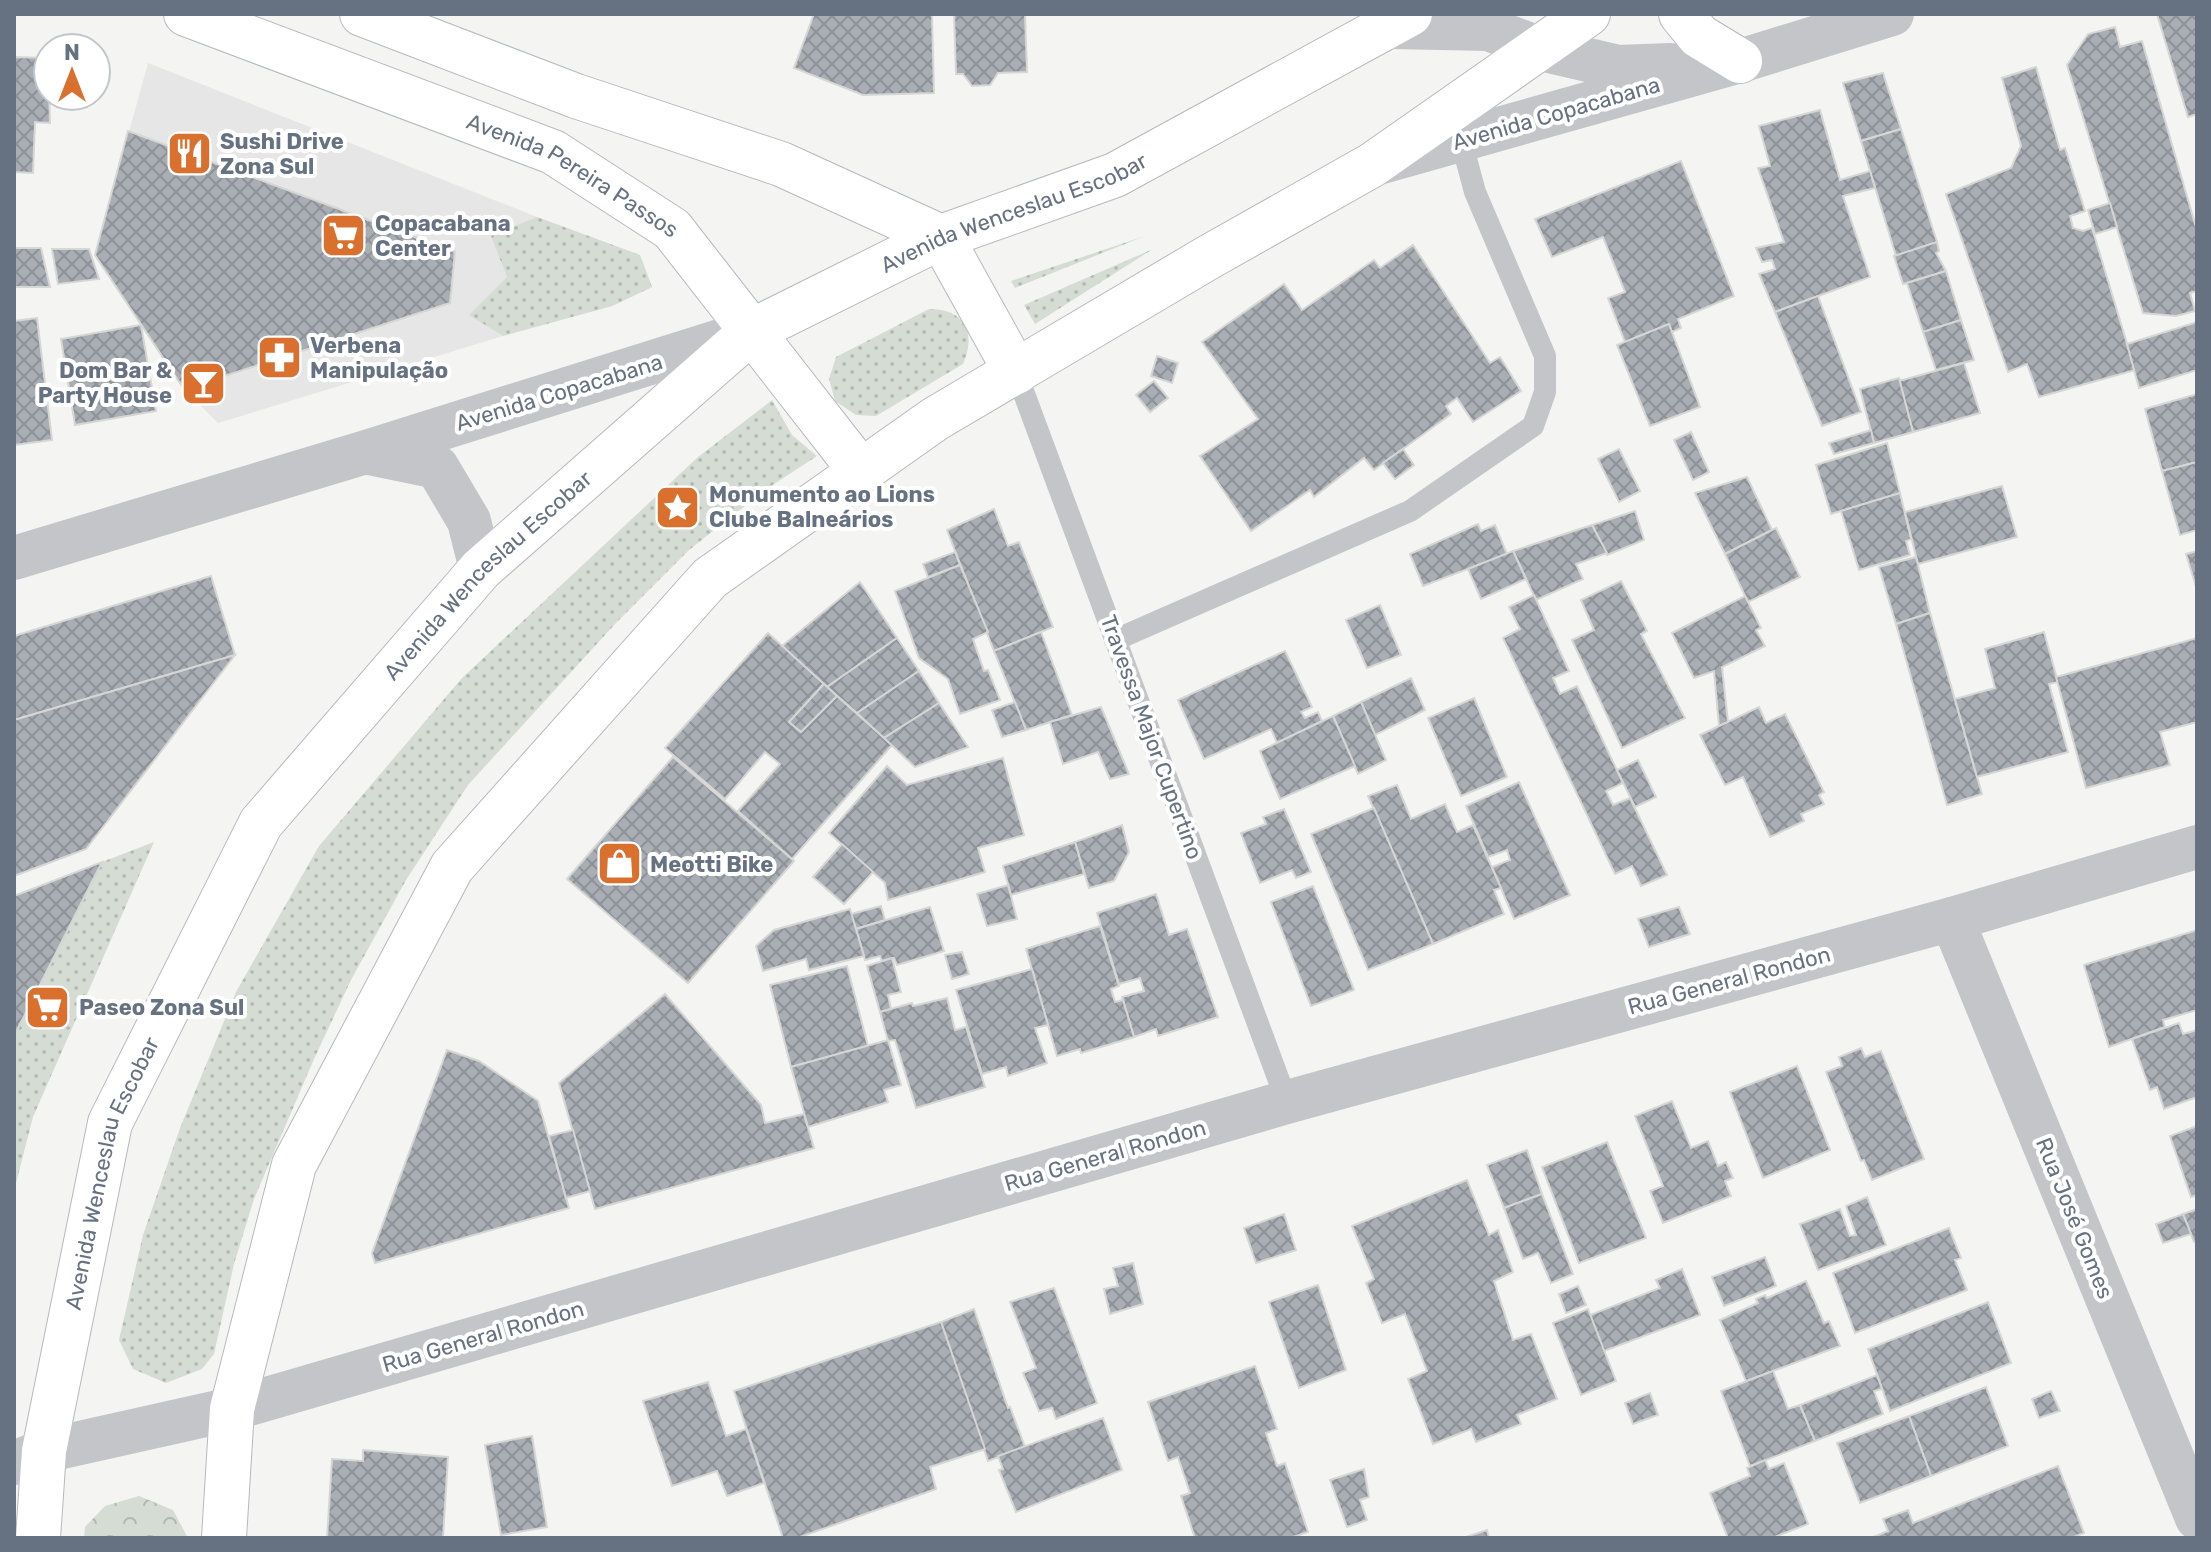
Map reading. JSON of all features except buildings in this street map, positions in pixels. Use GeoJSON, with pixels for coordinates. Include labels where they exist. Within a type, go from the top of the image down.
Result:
{"type":"FeatureCollection","features":[{"type":"Feature","properties":{"kind":"main road","name":"Avenida Pereira Passos"},"geometry":{"type":"LineString","coordinates":[[186,14],[553,152],[672,229],[860,470]]}},
{"type":"Feature","properties":{"kind":"main road"},"geometry":{"type":"LineString","coordinates":[[362,14],[576,96],[781,164],[941,237],[1016,372]]}},
{"type":"Feature","properties":{"kind":"main road"},"geometry":{"type":"LineString","coordinates":[[224,1538],[232,1409],[294,1165],[452,867],[710,578],[935,419],[1372,165],[1588,14]]}},
{"type":"Feature","properties":{"kind":"main road"},"geometry":{"type":"LineString","coordinates":[[1681,14],[1699,36],[1740,61]]}},
{"type":"Feature","properties":{"kind":"main road","name":"Avenida Wenceslau Escobar"},"geometry":{"type":"LineString","coordinates":[[38,1538],[29,1457],[110,1123],[261,823],[481,569],[752,331],[941,237],[1115,175],[1401,20]]}},
{"type":"Feature","properties":{"kind":"main road"},"geometry":{"type":"LineString","coordinates":[[553,152],[576,96]]}},
{"type":"Feature","properties":{"kind":"street","name":"Avenida Copacabana"},"geometry":{"type":"LineString","coordinates":[[1372,165],[1740,61],[1892,14]]}},
{"type":"Feature","properties":{"kind":"street","name":"Avenida Copacabana"},"geometry":{"type":"LineString","coordinates":[[1401,20],[1488,29],[1541,49],[1618,67],[1740,61]]}},
{"type":"Feature","properties":{"kind":"street","name":"Avenida Copacabana"},"geometry":{"type":"LineString","coordinates":[[14,558],[752,331]]}},
{"type":"Feature","properties":{"kind":"street","name":"Avenida Copacabana"},"geometry":{"type":"LineString","coordinates":[[366,452],[437,467],[469,521],[481,569]]}},
{"type":"Feature","properties":{"kind":"street","name":"Rua General Rondon"},"geometry":{"type":"LineString","coordinates":[[29,1457],[232,1409],[1287,1102],[1952,919],[2197,847]]}},
{"type":"Feature","properties":{"kind":"street","name":"Rua José Gomes"},"geometry":{"type":"LineString","coordinates":[[1952,919],[2196,1514]]}},
{"type":"Feature","properties":{"kind":"lane"},"geometry":{"type":"LineString","coordinates":[[1115,640],[1410,511],[1533,426],[1545,392],[1545,356],[1475,192],[1461,140]]}},
{"type":"Feature","properties":{"kind":"lane","name":"Travessa Major Cupertino"},"geometry":{"type":"LineString","coordinates":[[1016,372],[1287,1102]]}},
{"type":"Feature","properties":{"kind":"shaded area","name":"Copacabana Center"},"geometry":{"type":"Polygon","coordinates":[[[148,63],[640,255],[652,287],[612,306],[218,423],[184,389],[95,255],[148,63]]]}},
{"type":"Feature","properties":{"kind":"green space"},"geometry":{"type":"Polygon","coordinates":[[[537,217],[640,255],[652,287],[612,306],[503,336],[469,315],[507,277],[491,236],[537,217]]]}},
{"type":"Feature","properties":{"kind":"green space"},"geometry":{"type":"Polygon","coordinates":[[[1145,236],[1015,288],[1011,281],[1145,236]]]}},
{"type":"Feature","properties":{"kind":"green space"},"geometry":{"type":"Polygon","coordinates":[[[1153,249],[1035,324],[1024,305],[1153,249]]]}},
{"type":"Feature","properties":{"kind":"green space"},"geometry":{"type":"Polygon","coordinates":[[[929,309],[951,313],[964,324],[969,342],[963,364],[876,416],[856,415],[835,401],[829,379],[836,357],[929,309]]]}},
{"type":"Feature","properties":{"kind":"green space"},"geometry":{"type":"Polygon","coordinates":[[[772,400],[792,435],[817,456],[765,490],[689,550],[615,624],[468,785],[406,880],[351,980],[314,1059],[254,1199],[234,1264],[214,1354],[202,1369],[166,1383],[133,1369],[119,1340],[143,1235],[180,1128],[236,992],[319,846],[462,678],[698,457],[772,400]]]}},
{"type":"Feature","properties":{"kind":"green space","name":"Paseo Zona Sul"},"geometry":{"type":"Polygon","coordinates":[[[154,842],[33,1117],[14,1191],[14,1036],[102,862],[154,842]]]}},
{"type":"Feature","properties":{"kind":"green space"},"geometry":{"type":"Polygon","coordinates":[[[139,1496],[173,1510],[188,1538],[84,1538],[85,1527],[105,1506],[139,1496]]]}},
{"type":"Feature","properties":{"kind":"place","name":"Sushi Drive Zona Sul"},"geometry":{"type":"Point","coordinates":[189,154]}},
{"type":"Feature","properties":{"kind":"place","name":"Copacabana Center"},"geometry":{"type":"Point","coordinates":[344,236]}},
{"type":"Feature","properties":{"kind":"place","name":"Verbena Manipulação"},"geometry":{"type":"Point","coordinates":[279,358]}},
{"type":"Feature","properties":{"kind":"place","name":"Dom Bar & Party House"},"geometry":{"type":"Point","coordinates":[203,383]}},
{"type":"Feature","properties":{"kind":"place","name":"Monumento ao Lions Clube Balneários"},"geometry":{"type":"Point","coordinates":[678,507]}},
{"type":"Feature","properties":{"kind":"place","name":"Meotti Bike"},"geometry":{"type":"Point","coordinates":[619,864]}},
{"type":"Feature","properties":{"kind":"place","name":"Paseo Zona Sul"},"geometry":{"type":"Point","coordinates":[48,1007]}}]}
